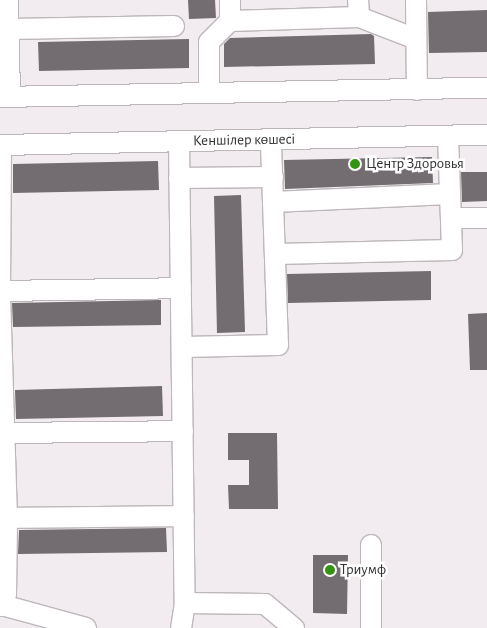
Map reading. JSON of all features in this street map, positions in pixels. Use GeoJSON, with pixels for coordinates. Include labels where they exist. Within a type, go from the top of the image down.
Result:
{"type":"FeatureCollection","features":[{"type":"Feature","properties":{"kind":"street"},"geometry":{"type":"LineString","coordinates":[[8,0],[5,96],[487,88]]}},
{"type":"Feature","properties":{"kind":"street"},"geometry":{"type":"LineString","coordinates":[[230,0],[230,21]]}},
{"type":"Feature","properties":{"kind":"street"},"geometry":{"type":"LineString","coordinates":[[416,0],[417,90]]}},
{"type":"Feature","properties":{"kind":"street"},"geometry":{"type":"LineString","coordinates":[[210,93],[209,42],[230,21],[359,8],[416,38]]}},
{"type":"Feature","properties":{"kind":"street"},"geometry":{"type":"LineString","coordinates":[[8,29],[174,26]]}},
{"type":"Feature","properties":{"kind":"street","name":"Кеншілер көшесі"},"geometry":{"type":"LineString","coordinates":[[0,145],[487,135]]}},
{"type":"Feature","properties":{"kind":"street"},"geometry":{"type":"LineString","coordinates":[[275,254],[452,250],[448,136]]}},
{"type":"Feature","properties":{"kind":"street"},"geometry":{"type":"LineString","coordinates":[[182,347],[278,345],[271,140]]}},
{"type":"Feature","properties":{"kind":"street"},"geometry":{"type":"LineString","coordinates":[[179,142],[185,603],[181,628]]}},
{"type":"Feature","properties":{"kind":"street"},"geometry":{"type":"LineString","coordinates":[[0,145],[0,291],[6,518],[6,594],[1,605],[86,628]]}},
{"type":"Feature","properties":{"kind":"street"},"geometry":{"type":"LineString","coordinates":[[179,178],[272,177]]}},
{"type":"Feature","properties":{"kind":"street"},"geometry":{"type":"LineString","coordinates":[[273,202],[450,194]]}},
{"type":"Feature","properties":{"kind":"street"},"geometry":{"type":"LineString","coordinates":[[451,218],[487,218]]}},
{"type":"Feature","properties":{"kind":"street"},"geometry":{"type":"LineString","coordinates":[[0,291],[181,288]]}},
{"type":"Feature","properties":{"kind":"street"},"geometry":{"type":"LineString","coordinates":[[5,433],[183,431]]}},
{"type":"Feature","properties":{"kind":"street"},"geometry":{"type":"LineString","coordinates":[[6,518],[184,516]]}},
{"type":"Feature","properties":{"kind":"street"},"geometry":{"type":"LineString","coordinates":[[371,545],[371,628]]}},
{"type":"Feature","properties":{"kind":"street"},"geometry":{"type":"LineString","coordinates":[[185,603],[265,604],[294,628]]}},
{"type":"Feature","properties":{"kind":"building"},"geometry":{"type":"Polygon","coordinates":[[[188,0],[215,0],[216,18],[189,19],[188,0]]]}},
{"type":"Feature","properties":{"kind":"building"},"geometry":{"type":"Polygon","coordinates":[[[487,10],[487,52],[429,53],[428,12],[487,10]]]}},
{"type":"Feature","properties":{"kind":"building"},"geometry":{"type":"Polygon","coordinates":[[[371,34],[374,36],[375,64],[224,67],[224,44],[230,38],[371,34]]]}},
{"type":"Feature","properties":{"kind":"building"},"geometry":{"type":"Polygon","coordinates":[[[189,39],[189,68],[39,71],[38,42],[189,39]]]}},
{"type":"Feature","properties":{"kind":"building"},"geometry":{"type":"Polygon","coordinates":[[[432,157],[433,183],[285,189],[284,160],[432,157]]]}},
{"type":"Feature","properties":{"kind":"building"},"geometry":{"type":"Polygon","coordinates":[[[158,161],[159,190],[13,193],[13,164],[158,161]]]}},
{"type":"Feature","properties":{"kind":"building"},"geometry":{"type":"Polygon","coordinates":[[[461,172],[487,172],[487,201],[462,202],[461,172]]]}},
{"type":"Feature","properties":{"kind":"building"},"geometry":{"type":"Polygon","coordinates":[[[241,195],[245,332],[217,333],[214,196],[241,195]]]}},
{"type":"Feature","properties":{"kind":"building"},"geometry":{"type":"Polygon","coordinates":[[[431,271],[431,300],[288,303],[287,274],[431,271]]]}},
{"type":"Feature","properties":{"kind":"building"},"geometry":{"type":"Polygon","coordinates":[[[161,300],[161,325],[13,327],[12,303],[161,300]]]}},
{"type":"Feature","properties":{"kind":"building"},"geometry":{"type":"Polygon","coordinates":[[[487,313],[487,370],[470,370],[468,314],[487,313]]]}},
{"type":"Feature","properties":{"kind":"building"},"geometry":{"type":"Polygon","coordinates":[[[162,386],[163,416],[16,419],[15,390],[162,386]]]}},
{"type":"Feature","properties":{"kind":"building"},"geometry":{"type":"Polygon","coordinates":[[[228,433],[277,433],[278,509],[229,509],[228,485],[249,485],[249,460],[228,460],[228,433]]]}},
{"type":"Feature","properties":{"kind":"building"},"geometry":{"type":"Polygon","coordinates":[[[166,528],[167,552],[18,554],[19,530],[166,528]]]}},
{"type":"Feature","properties":{"kind":"building","name":"Триумф"},"geometry":{"type":"Polygon","coordinates":[[[313,555],[348,555],[347,614],[313,613],[313,555]]]}},
{"type":"Feature","properties":{"kind":"place","name":"Центр Здоровья"},"geometry":{"type":"Point","coordinates":[355,164]}},
{"type":"Feature","properties":{"kind":"place","name":"Триумф"},"geometry":{"type":"Point","coordinates":[330,570]}}]}
